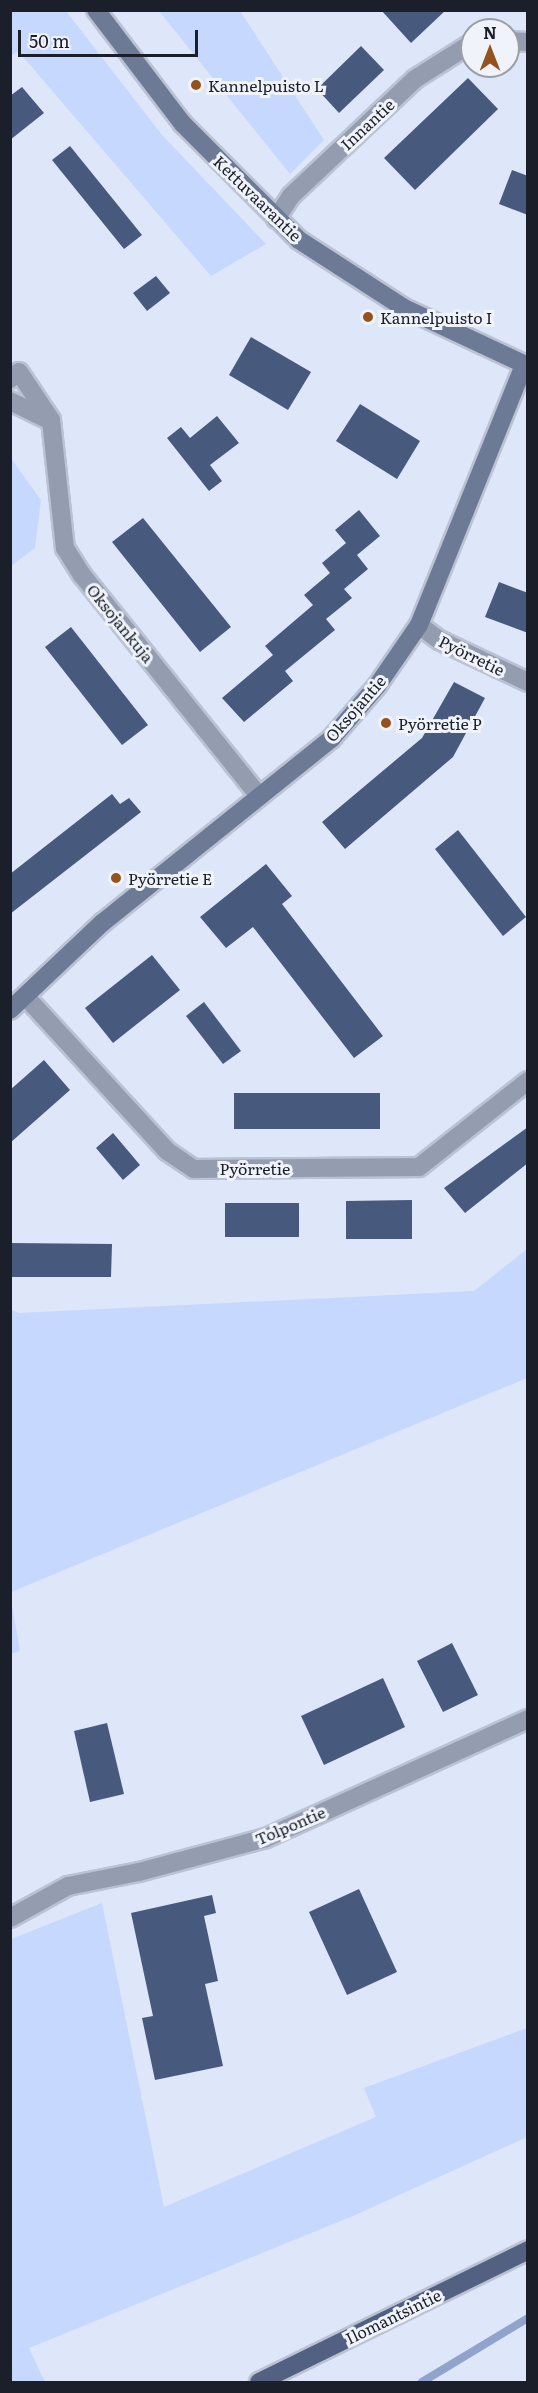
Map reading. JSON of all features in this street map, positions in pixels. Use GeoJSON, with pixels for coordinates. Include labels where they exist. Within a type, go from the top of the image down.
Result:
{"type":"FeatureCollection","features":[{"type":"Feature","properties":{"kind":"main road","name":"Ilomantsintie"},"geometry":{"type":"LineString","coordinates":[[259,2382],[528,2250]]}},
{"type":"Feature","properties":{"kind":"street","name":"Kettuvaarantie"},"geometry":{"type":"LineString","coordinates":[[96,10],[183,124],[299,240],[404,308],[526,365]]}},
{"type":"Feature","properties":{"kind":"street","name":"Innantie"},"geometry":{"type":"LineString","coordinates":[[276,219],[291,196],[416,79],[460,51]]}},
{"type":"Feature","properties":{"kind":"street","name":"Oksojantie"},"geometry":{"type":"LineString","coordinates":[[10,1010],[102,923],[331,739],[377,686],[419,625],[526,365]]}},
{"type":"Feature","properties":{"kind":"street","name":"Oksojankuja"},"geometry":{"type":"LineString","coordinates":[[10,379],[19,372],[51,420],[65,548],[82,575],[259,796]]}},
{"type":"Feature","properties":{"kind":"street"},"geometry":{"type":"LineString","coordinates":[[10,401],[51,420]]}},
{"type":"Feature","properties":{"kind":"street","name":"Pyörretie"},"geometry":{"type":"LineString","coordinates":[[419,625],[439,640],[528,682]]}},
{"type":"Feature","properties":{"kind":"street","name":"Pyörretie"},"geometry":{"type":"LineString","coordinates":[[26,997],[167,1152],[194,1169],[419,1167],[528,1082]]}},
{"type":"Feature","properties":{"kind":"street","name":"Tolpontie"},"geometry":{"type":"LineString","coordinates":[[10,1918],[68,1886],[266,1838],[528,1719]]}},
{"type":"Feature","properties":{"kind":"shaded area"},"geometry":{"type":"Polygon","coordinates":[[[11,10],[66,11],[162,135],[266,244],[211,276],[18,51],[11,56],[11,10]]]}},
{"type":"Feature","properties":{"kind":"shaded area"},"geometry":{"type":"Polygon","coordinates":[[[159,11],[240,11],[324,140],[290,174],[159,11]]]}},
{"type":"Feature","properties":{"kind":"shaded area"},"geometry":{"type":"Polygon","coordinates":[[[10,457],[41,500],[35,548],[11,566],[10,457]]]}},
{"type":"Feature","properties":{"kind":"shaded area"},"geometry":{"type":"Polygon","coordinates":[[[527,1249],[527,1378],[11,1592],[11,1310],[19,1313],[474,1291],[527,1249]]]}},
{"type":"Feature","properties":{"kind":"shaded area"},"geometry":{"type":"Polygon","coordinates":[[[10,1595],[20,1651],[11,1654],[10,1654],[10,1595]]]}},
{"type":"Feature","properties":{"kind":"shaded area"},"geometry":{"type":"Polygon","coordinates":[[[102,1903],[164,2207],[376,2117],[364,2088],[527,2028],[527,2137],[353,2216],[29,2348],[45,2382],[11,2382],[11,1939],[102,1903]]]}},
{"type":"Feature","properties":{"kind":"building"},"geometry":{"type":"Polygon","coordinates":[[[381,10],[446,10],[411,43],[381,10]]]}},
{"type":"Feature","properties":{"kind":"building"},"geometry":{"type":"Polygon","coordinates":[[[361,46],[384,70],[339,113],[317,89],[361,46]]]}},
{"type":"Feature","properties":{"kind":"building"},"geometry":{"type":"Polygon","coordinates":[[[468,78],[498,109],[415,190],[384,158],[468,78]]]}},
{"type":"Feature","properties":{"kind":"building"},"geometry":{"type":"Polygon","coordinates":[[[22,87],[44,113],[10,140],[10,96],[22,87]]]}},
{"type":"Feature","properties":{"kind":"building"},"geometry":{"type":"Polygon","coordinates":[[[70,146],[142,235],[124,249],[52,160],[70,146]]]}},
{"type":"Feature","properties":{"kind":"building"},"geometry":{"type":"Polygon","coordinates":[[[512,170],[528,176],[528,215],[499,204],[512,170]]]}},
{"type":"Feature","properties":{"kind":"building"},"geometry":{"type":"Polygon","coordinates":[[[156,276],[170,293],[147,311],[133,293],[156,276]]]}},
{"type":"Feature","properties":{"kind":"building"},"geometry":{"type":"Polygon","coordinates":[[[251,337],[311,372],[288,410],[229,375],[251,337]]]}},
{"type":"Feature","properties":{"kind":"building"},"geometry":{"type":"Polygon","coordinates":[[[360,404],[420,441],[397,479],[336,441],[360,404]]]}},
{"type":"Feature","properties":{"kind":"building"},"geometry":{"type":"Polygon","coordinates":[[[217,416],[239,443],[210,465],[222,481],[209,491],[167,438],[181,427],[190,438],[217,416]]]}},
{"type":"Feature","properties":{"kind":"building"},"geometry":{"type":"Polygon","coordinates":[[[359,510],[380,536],[357,555],[368,569],[344,589],[352,598],[326,619],[335,630],[285,671],[293,681],[244,722],[222,698],[273,655],[265,646],[313,605],[304,595],[330,573],[322,563],[346,543],[335,530],[359,510]]]}},
{"type":"Feature","properties":{"kind":"building"},"geometry":{"type":"Polygon","coordinates":[[[143,518],[231,627],[200,652],[112,542],[143,518]]]}},
{"type":"Feature","properties":{"kind":"building"},"geometry":{"type":"Polygon","coordinates":[[[499,582],[528,593],[528,633],[485,617],[499,582]]]}},
{"type":"Feature","properties":{"kind":"building"},"geometry":{"type":"Polygon","coordinates":[[[71,627],[148,725],[122,745],[45,647],[71,627]]]}},
{"type":"Feature","properties":{"kind":"building"},"geometry":{"type":"Polygon","coordinates":[[[454,682],[485,698],[453,757],[345,849],[322,822],[422,738],[454,682]]]}},
{"type":"Feature","properties":{"kind":"building"},"geometry":{"type":"Polygon","coordinates":[[[112,794],[120,804],[129,798],[141,812],[10,914],[10,874],[112,794]]]}},
{"type":"Feature","properties":{"kind":"building"},"geometry":{"type":"Polygon","coordinates":[[[458,830],[526,917],[503,936],[435,849],[458,830]]]}},
{"type":"Feature","properties":{"kind":"building"},"geometry":{"type":"Polygon","coordinates":[[[266,864],[292,896],[282,904],[383,1036],[354,1058],[253,927],[226,948],[200,917],[266,864]]]}},
{"type":"Feature","properties":{"kind":"building"},"geometry":{"type":"Polygon","coordinates":[[[152,955],[180,990],[113,1043],[85,1008],[152,955]]]}},
{"type":"Feature","properties":{"kind":"building"},"geometry":{"type":"Polygon","coordinates":[[[204,1002],[241,1051],[223,1064],[186,1016],[204,1002]]]}},
{"type":"Feature","properties":{"kind":"building"},"geometry":{"type":"Polygon","coordinates":[[[44,1060],[70,1090],[10,1143],[10,1090],[44,1060]]]}},
{"type":"Feature","properties":{"kind":"building"},"geometry":{"type":"Polygon","coordinates":[[[234,1093],[380,1093],[380,1129],[234,1129],[234,1093]]]}},
{"type":"Feature","properties":{"kind":"building"},"geometry":{"type":"Polygon","coordinates":[[[528,1127],[528,1163],[465,1213],[444,1188],[528,1127]]]}},
{"type":"Feature","properties":{"kind":"building"},"geometry":{"type":"Polygon","coordinates":[[[113,1133],[140,1165],[123,1180],[96,1148],[113,1133]]]}},
{"type":"Feature","properties":{"kind":"building"},"geometry":{"type":"Polygon","coordinates":[[[412,1200],[412,1239],[346,1239],[346,1201],[412,1200]]]}},
{"type":"Feature","properties":{"kind":"building"},"geometry":{"type":"Polygon","coordinates":[[[225,1203],[299,1203],[299,1237],[225,1237],[225,1203]]]}},
{"type":"Feature","properties":{"kind":"building"},"geometry":{"type":"Polygon","coordinates":[[[10,1243],[112,1244],[111,1277],[10,1277],[10,1243]]]}},
{"type":"Feature","properties":{"kind":"building"},"geometry":{"type":"Polygon","coordinates":[[[452,1643],[478,1695],[443,1712],[417,1661],[452,1643]]]}},
{"type":"Feature","properties":{"kind":"building"},"geometry":{"type":"Polygon","coordinates":[[[383,1678],[405,1727],[324,1765],[301,1716],[383,1678]]]}},
{"type":"Feature","properties":{"kind":"building"},"geometry":{"type":"Polygon","coordinates":[[[107,1723],[124,1794],[90,1802],[74,1731],[107,1723]]]}},
{"type":"Feature","properties":{"kind":"building"},"geometry":{"type":"Polygon","coordinates":[[[359,1889],[397,1972],[347,1995],[309,1912],[359,1889]]]}},
{"type":"Feature","properties":{"kind":"building"},"geometry":{"type":"Polygon","coordinates":[[[212,1895],[216,1913],[204,1916],[218,1981],[205,1984],[223,2066],[155,2080],[142,2018],[153,2016],[131,1913],[212,1895]]]}},
{"type":"Feature","properties":{"kind":"waterway"},"geometry":{"type":"LineString","coordinates":[[422,2382],[528,2318]]}},
{"type":"Feature","properties":{"kind":"place","name":"Kannelpuisto L"},"geometry":{"type":"Point","coordinates":[196,85]}},
{"type":"Feature","properties":{"kind":"place","name":"Kannelpuisto I"},"geometry":{"type":"Point","coordinates":[368,317]}},
{"type":"Feature","properties":{"kind":"place","name":"Pyörretie P"},"geometry":{"type":"Point","coordinates":[386,723]}},
{"type":"Feature","properties":{"kind":"place","name":"Pyörretie E"},"geometry":{"type":"Point","coordinates":[116,878]}}]}
